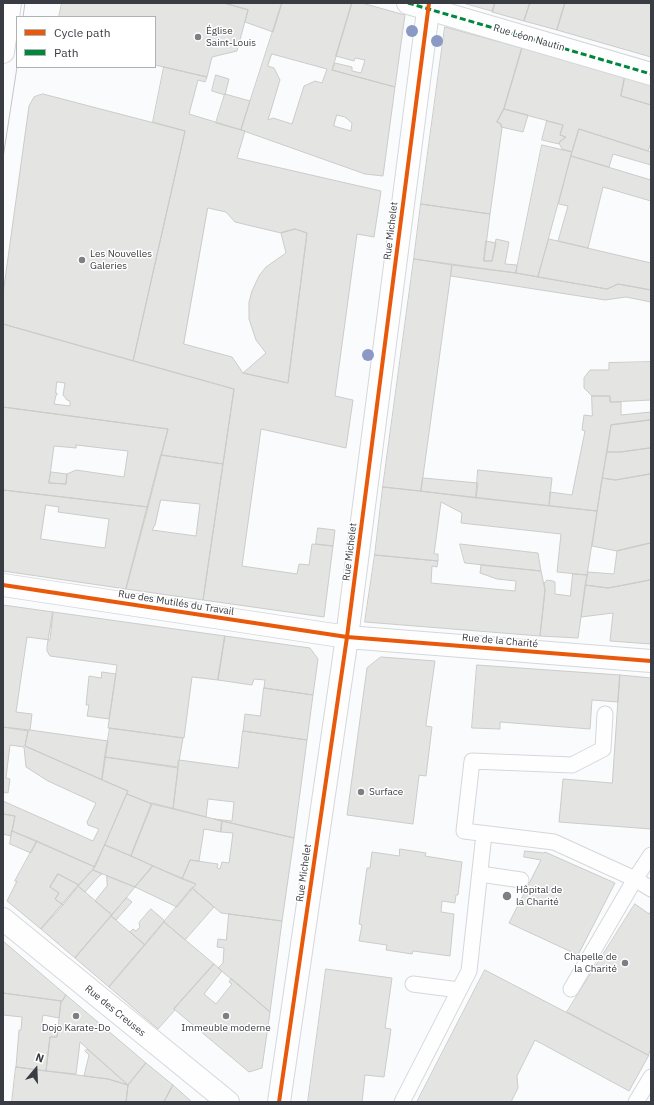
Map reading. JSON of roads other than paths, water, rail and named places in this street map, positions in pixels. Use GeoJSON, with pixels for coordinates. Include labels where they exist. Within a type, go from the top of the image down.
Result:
{"type":"FeatureCollection","features":[{"type":"Feature","properties":{"kind":"street"},"geometry":{"type":"LineString","coordinates":[[3,52],[10,3]]}},
{"type":"Feature","properties":{"kind":"street","name":"Rue Léon Nautin"},"geometry":{"type":"LineString","coordinates":[[421,5],[651,74]]}},
{"type":"Feature","properties":{"kind":"street","name":"Rue Michelet"},"geometry":{"type":"LineString","coordinates":[[279,1102],[347,637],[421,5]]}},
{"type":"Feature","properties":{"kind":"street","name":"Rue des Mutilés du Travail"},"geometry":{"type":"LineString","coordinates":[[3,585],[347,637]]}},
{"type":"Feature","properties":{"kind":"street","name":"Rue de la Charité"},"geometry":{"type":"LineString","coordinates":[[347,637],[651,661]]}},
{"type":"Feature","properties":{"kind":"street","name":"Rue des Creuses"},"geometry":{"type":"LineString","coordinates":[[3,919],[228,1102]]}},
{"type":"Feature","properties":{"kind":"lane"},"geometry":{"type":"LineString","coordinates":[[605,714],[603,749],[572,764],[472,761],[464,831],[554,842],[635,879],[651,890]]}},
{"type":"Feature","properties":{"kind":"lane"},"geometry":{"type":"LineString","coordinates":[[402,1102],[469,971],[484,834]]}},
{"type":"Feature","properties":{"kind":"lane"},"geometry":{"type":"LineString","coordinates":[[571,988],[635,879],[651,856]]}},
{"type":"Feature","properties":{"kind":"lane"},"geometry":{"type":"LineString","coordinates":[[480,874],[520,880]]}},
{"type":"Feature","properties":{"kind":"lane"},"geometry":{"type":"LineString","coordinates":[[413,984],[459,990]]}},
{"type":"Feature","properties":{"kind":"lane"},"geometry":{"type":"LineString","coordinates":[[636,1102],[651,1077]]}},
{"type":"Feature","properties":{"kind":"tram line"},"geometry":{"type":"LineString","coordinates":[[23,16],[25,3]]}},
{"type":"Feature","properties":{"kind":"tram line"},"geometry":{"type":"LineString","coordinates":[[3,158],[17,68]]}},
{"type":"Feature","properties":{"kind":"place","name":"Église Saint-Louis"},"geometry":{"type":"Point","coordinates":[198,37]}},
{"type":"Feature","properties":{"kind":"place","name":"Les Nouvelles Galeries"},"geometry":{"type":"Point","coordinates":[82,260]}},
{"type":"Feature","properties":{"kind":"place","name":"Surface"},"geometry":{"type":"Point","coordinates":[361,792]}},
{"type":"Feature","properties":{"kind":"place","name":"Hôpital de la Charité"},"geometry":{"type":"Point","coordinates":[507,896]}},
{"type":"Feature","properties":{"kind":"place","name":"Chapelle de la Charité"},"geometry":{"type":"Point","coordinates":[625,963]}},
{"type":"Feature","properties":{"kind":"place","name":"Dojo Karate-Do"},"geometry":{"type":"Point","coordinates":[76,1016]}},
{"type":"Feature","properties":{"kind":"place","name":"Immeuble moderne"},"geometry":{"type":"Point","coordinates":[226,1016]}}]}
